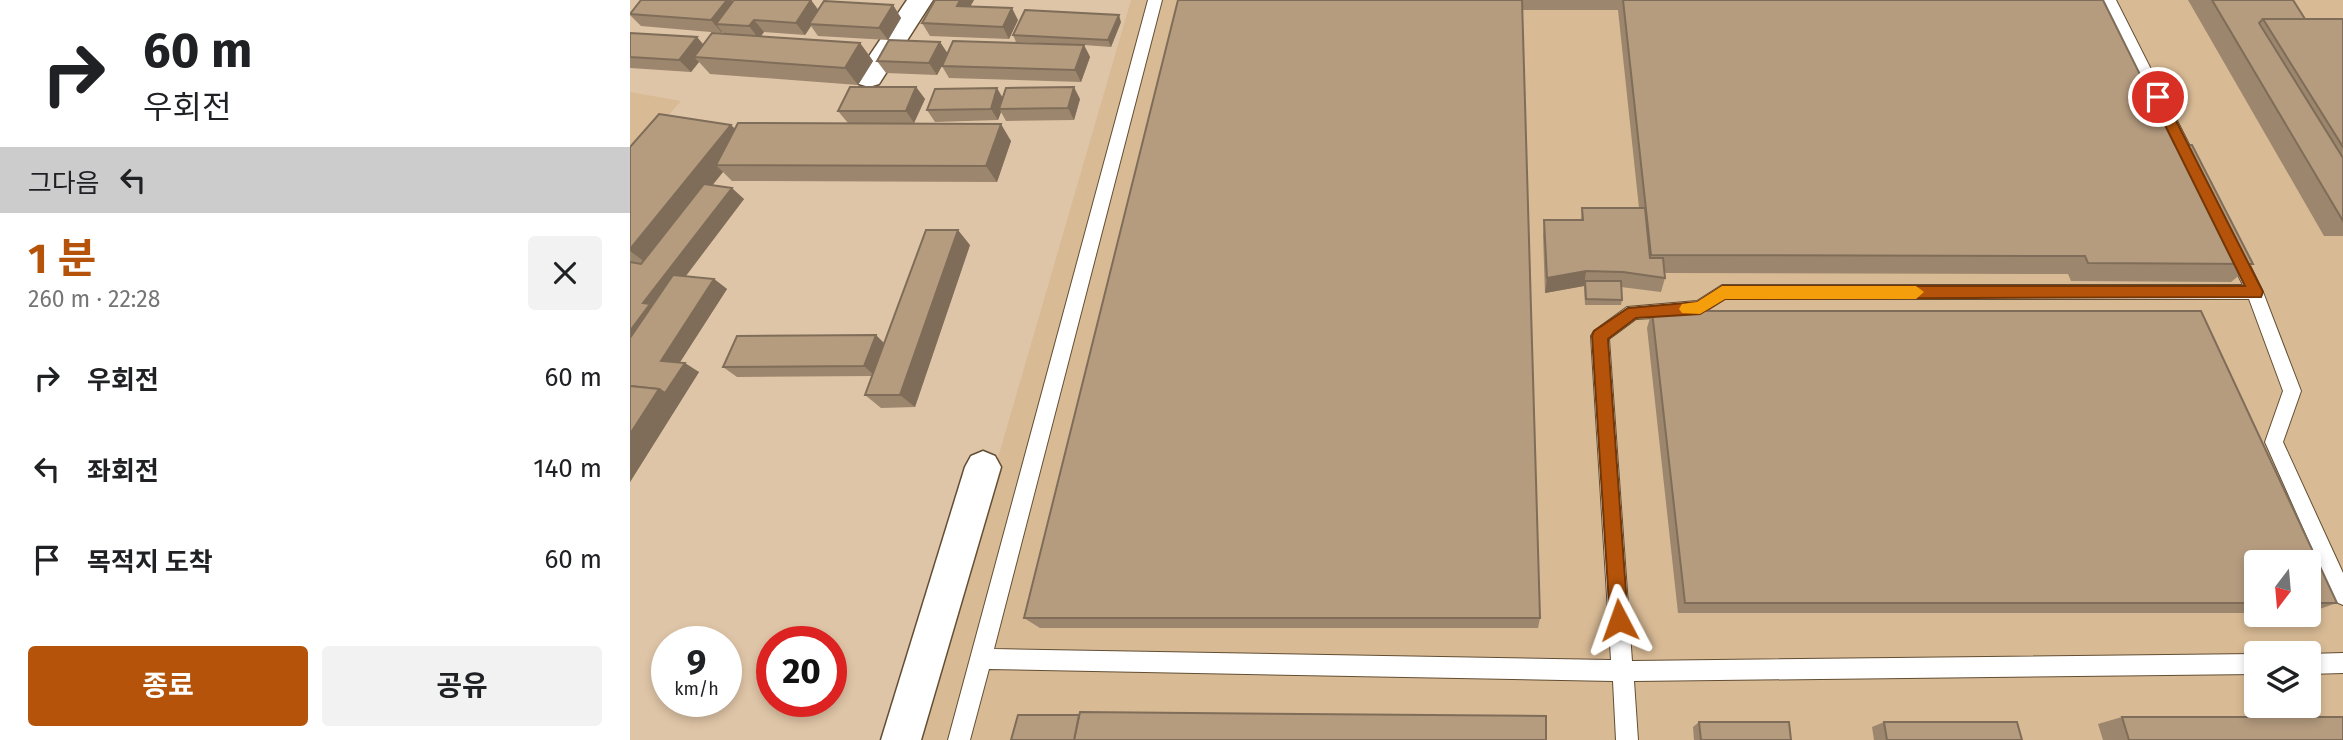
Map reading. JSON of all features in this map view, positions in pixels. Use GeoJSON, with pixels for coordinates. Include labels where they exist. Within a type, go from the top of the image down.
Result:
{"type":"FeatureCollection","features":[{"type":"Feature","properties":{"kind":"street"},"geometry":{"type":"LineString","coordinates":[[869,77],[920,0]]}},
{"type":"Feature","properties":{"kind":"street"},"geometry":{"type":"LineString","coordinates":[[901,740],[983,467]]}},
{"type":"Feature","properties":{"kind":"lane"},"geometry":{"type":"LineString","coordinates":[[959,740],[1155,0]]}},
{"type":"Feature","properties":{"kind":"lane"},"geometry":{"type":"LineString","coordinates":[[2109,0],[2200,183]]}},
{"type":"Feature","properties":{"kind":"lane"},"geometry":{"type":"LineString","coordinates":[[2225,232],[2255,292],[2292,391],[2274,442],[2343,595]]}},
{"type":"Feature","properties":{"kind":"lane"},"geometry":{"type":"LineString","coordinates":[[1627,740],[1600,336],[1633,312],[1700,308],[1722,292],[2255,292]]}},
{"type":"Feature","properties":{"kind":"lane"},"geometry":{"type":"LineString","coordinates":[[981,659],[1623,671],[2244,664]]}},
{"type":"Feature","properties":{"kind":"lane"},"geometry":{"type":"LineString","coordinates":[[2321,664],[2343,663]]}},
{"type":"Feature","properties":{"kind":"shaded area"},"geometry":{"type":"Polygon","coordinates":[[[1131,0],[2343,0],[2343,740],[916,740],[1131,0]]]}},
{"type":"Feature","properties":{"kind":"shaded area"},"geometry":{"type":"Polygon","coordinates":[[[630,92],[681,101],[630,159],[630,92]]]}},
{"type":"Feature","properties":{"kind":"building"},"geometry":{"type":"Polygon","coordinates":[[[641,0],[727,0],[711,20],[630,14],[641,0]]]}},
{"type":"Feature","properties":{"kind":"building"},"geometry":{"type":"Polygon","coordinates":[[[734,0],[811,0],[796,23],[754,20],[749,26],[716,24],[734,0]]]}},
{"type":"Feature","properties":{"kind":"building"},"geometry":{"type":"Polygon","coordinates":[[[935,0],[960,0],[957,6],[1012,8],[1003,27],[922,23],[935,0]]]}},
{"type":"Feature","properties":{"kind":"building"},"geometry":{"type":"Polygon","coordinates":[[[1178,0],[1522,0],[1540,618],[1024,618],[1178,0]]]}},
{"type":"Feature","properties":{"kind":"building"},"geometry":{"type":"Polygon","coordinates":[[[1623,0],[2103,0],[2175,145],[2192,145],[2253,264],[2088,263],[2085,256],[1651,255],[1623,0]]]}},
{"type":"Feature","properties":{"kind":"building"},"geometry":{"type":"Polygon","coordinates":[[[2212,0],[2293,0],[2305,19],[2263,19],[2259,23],[2343,158],[2343,221],[2212,0]]]}},
{"type":"Feature","properties":{"kind":"building"},"geometry":{"type":"Polygon","coordinates":[[[824,1],[893,5],[879,28],[809,24],[824,1]]]}},
{"type":"Feature","properties":{"kind":"building"},"geometry":{"type":"Polygon","coordinates":[[[1025,10],[1119,15],[1108,40],[1013,35],[1025,10]]]}},
{"type":"Feature","properties":{"kind":"building"},"geometry":{"type":"Polygon","coordinates":[[[2263,19],[2343,19],[2343,147],[2263,19]]]}},
{"type":"Feature","properties":{"kind":"building"},"geometry":{"type":"Polygon","coordinates":[[[630,33],[697,37],[679,60],[630,57],[630,33]]]}},
{"type":"Feature","properties":{"kind":"building"},"geometry":{"type":"Polygon","coordinates":[[[712,33],[860,43],[845,68],[694,57],[712,33]]]}},
{"type":"Feature","properties":{"kind":"building"},"geometry":{"type":"Polygon","coordinates":[[[889,40],[940,42],[929,63],[877,61],[889,40]]]}},
{"type":"Feature","properties":{"kind":"building"},"geometry":{"type":"Polygon","coordinates":[[[953,41],[1084,45],[1075,70],[942,66],[953,41]]]}},
{"type":"Feature","properties":{"kind":"building"},"geometry":{"type":"Polygon","coordinates":[[[850,87],[916,87],[906,111],[838,111],[850,87]]]}},
{"type":"Feature","properties":{"kind":"building"},"geometry":{"type":"Polygon","coordinates":[[[1074,87],[1068,108],[999,109],[1006,88],[1074,87]]]}},
{"type":"Feature","properties":{"kind":"building"},"geometry":{"type":"Polygon","coordinates":[[[997,88],[991,109],[927,110],[935,89],[997,88]]]}},
{"type":"Feature","properties":{"kind":"building"},"geometry":{"type":"Polygon","coordinates":[[[659,114],[731,125],[630,249],[630,147],[659,114]]]}},
{"type":"Feature","properties":{"kind":"building"},"geometry":{"type":"Polygon","coordinates":[[[738,123],[1001,124],[986,166],[716,165],[738,123]]]}},
{"type":"Feature","properties":{"kind":"building"},"geometry":{"type":"Polygon","coordinates":[[[704,184],[732,188],[643,303],[650,304],[630,331],[630,262],[641,264],[704,184]]]}},
{"type":"Feature","properties":{"kind":"building"},"geometry":{"type":"Polygon","coordinates":[[[1582,208],[1645,208],[1650,258],[1663,258],[1665,278],[1623,272],[1586,271],[1547,278],[1544,220],[1583,220],[1582,208]]]}},
{"type":"Feature","properties":{"kind":"building"},"geometry":{"type":"Polygon","coordinates":[[[926,230],[958,230],[900,395],[865,395],[926,230]]]}},
{"type":"Feature","properties":{"kind":"building"},"geometry":{"type":"Polygon","coordinates":[[[673,275],[714,279],[661,361],[685,363],[665,393],[659,389],[630,386],[630,338],[673,275]]]}},
{"type":"Feature","properties":{"kind":"building"},"geometry":{"type":"Polygon","coordinates":[[[1585,281],[1621,281],[1622,300],[1586,299],[1585,281]]]}},
{"type":"Feature","properties":{"kind":"building"},"geometry":{"type":"Polygon","coordinates":[[[1652,311],[2201,311],[2312,550],[2244,550],[2244,603],[1685,603],[1652,311]]]}},
{"type":"Feature","properties":{"kind":"building"},"geometry":{"type":"Polygon","coordinates":[[[876,335],[864,366],[723,367],[737,336],[876,335]]]}},
{"type":"Feature","properties":{"kind":"building"},"geometry":{"type":"Polygon","coordinates":[[[630,386],[659,389],[630,434],[630,386]]]}},
{"type":"Feature","properties":{"kind":"building"},"geometry":{"type":"Polygon","coordinates":[[[2321,569],[2337,603],[2321,603],[2321,569]]]}},
{"type":"Feature","properties":{"kind":"building"},"geometry":{"type":"Polygon","coordinates":[[[1080,712],[1546,716],[1546,740],[1074,740],[1080,712]]]}},
{"type":"Feature","properties":{"kind":"building"},"geometry":{"type":"Polygon","coordinates":[[[1018,715],[1079,715],[1074,740],[1011,740],[1018,715]]]}},
{"type":"Feature","properties":{"kind":"building"},"geometry":{"type":"Polygon","coordinates":[[[2122,717],[2343,717],[2343,740],[2129,740],[2122,717]]]}},
{"type":"Feature","properties":{"kind":"building"},"geometry":{"type":"Polygon","coordinates":[[[1699,722],[1789,722],[1791,740],[1701,740],[1699,722]]]}},
{"type":"Feature","properties":{"kind":"building"},"geometry":{"type":"Polygon","coordinates":[[[1884,722],[2017,722],[2022,740],[1887,740],[1884,722]]]}},
{"type":"Feature","properties":{"kind":"slow traffic"},"geometry":{"type":"LineString","coordinates":[[1687,309],[1700,308],[1722,292],[1916,292]]}},
{"type":"Feature","properties":{"kind":"route"},"geometry":{"type":"LineString","coordinates":[[1619,620],[1600,336],[1633,312],[1700,308],[1722,292],[2255,292],[2158,97]]}}]}
